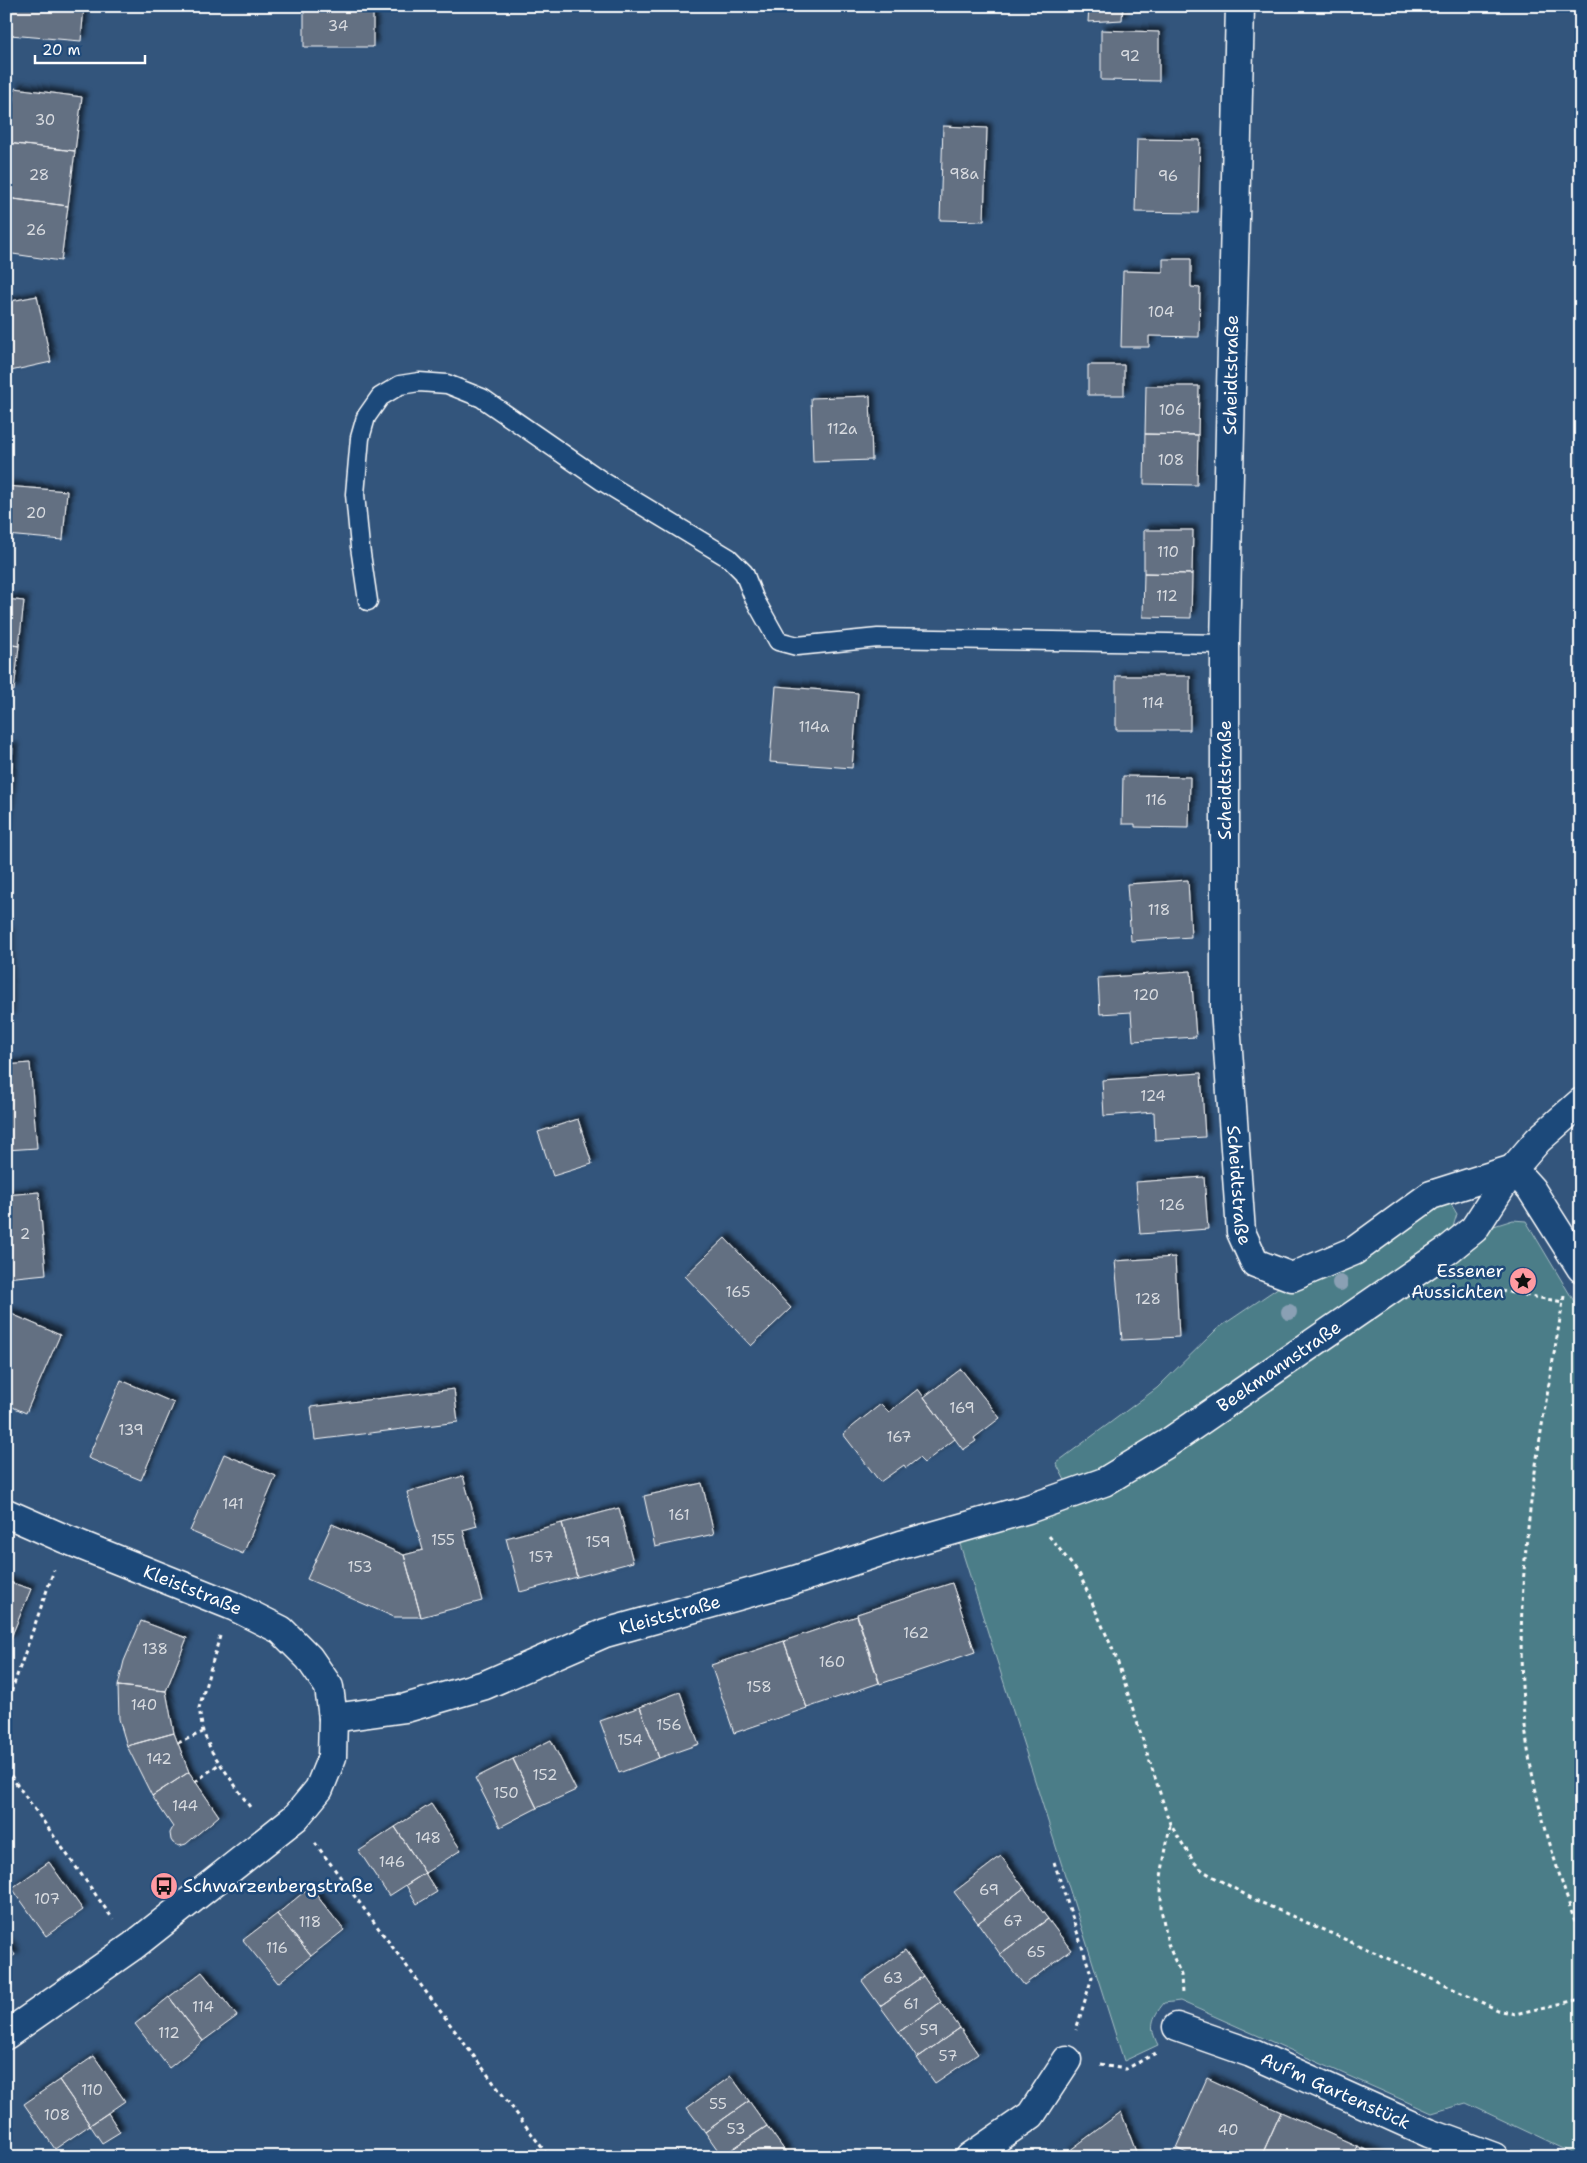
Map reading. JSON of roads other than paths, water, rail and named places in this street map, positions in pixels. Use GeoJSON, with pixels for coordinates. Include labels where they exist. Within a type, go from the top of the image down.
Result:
{"type":"FeatureCollection","features":[{"type":"Feature","properties":{"kind":"street","name":"Scheidtstraße"},"geometry":{"type":"LineString","coordinates":[[1240,6],[1225,644],[1225,1009],[1241,1232],[1255,1263],[1292,1277],[1354,1251],[1431,1195],[1513,1169]]}},
{"type":"Feature","properties":{"kind":"street","name":"Beekmannstraße"},"geometry":{"type":"LineString","coordinates":[[1018,1512],[1104,1482],[1168,1443],[1448,1250],[1474,1229],[1513,1169],[1538,1140],[1581,1102]]}},
{"type":"Feature","properties":{"kind":"street"},"geometry":{"type":"LineString","coordinates":[[1513,1169],[1531,1189],[1581,1268]]}},
{"type":"Feature","properties":{"kind":"street","name":"Kleiststraße"},"geometry":{"type":"LineString","coordinates":[[6,1512],[63,1538],[233,1606],[281,1630],[309,1658],[328,1687],[333,1718],[332,1757],[319,1789],[296,1816],[133,1946],[6,2035]]}},
{"type":"Feature","properties":{"kind":"street","name":"Kleiststraße"},"geometry":{"type":"LineString","coordinates":[[333,1718],[406,1708],[485,1685],[605,1633],[795,1580],[901,1544],[1018,1512]]}},
{"type":"Feature","properties":{"kind":"street","name":"Auf'm Gartenstück"},"geometry":{"type":"LineString","coordinates":[[1177,2027],[1250,2052],[1429,2133],[1494,2157]]}},
{"type":"Feature","properties":{"kind":"street"},"geometry":{"type":"LineString","coordinates":[[970,2157],[1031,2115],[1067,2060]]}},
{"type":"Feature","properties":{"kind":"lane"},"geometry":{"type":"LineString","coordinates":[[368,601],[360,547],[356,494],[360,438],[366,417],[380,397],[400,385],[419,382],[448,384],[482,398],[602,481],[729,558],[744,573],[754,598],[778,641],[797,646],[878,638],[1225,644]]}},
{"type":"Feature","properties":{"kind":"place","name":"Essener Aussichten"},"geometry":{"type":"Point","coordinates":[1523,1281]}},
{"type":"Feature","properties":{"kind":"place","name":"Schwarzenbergstraße"},"geometry":{"type":"Point","coordinates":[164,1886]}}]}
